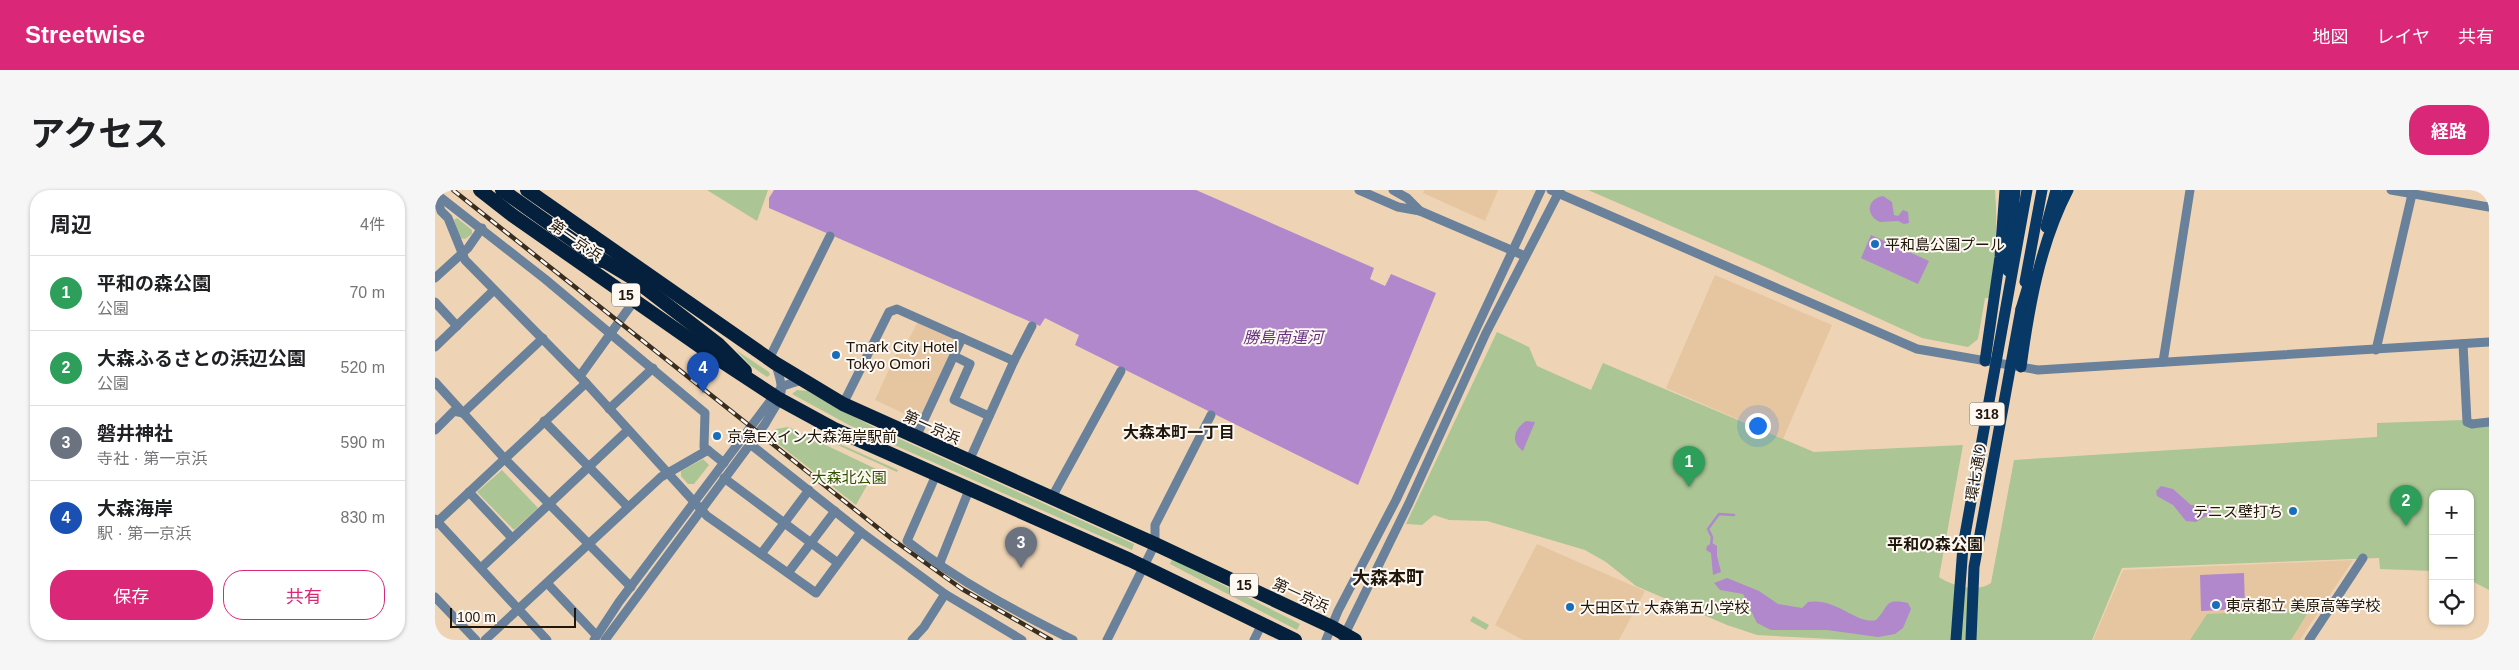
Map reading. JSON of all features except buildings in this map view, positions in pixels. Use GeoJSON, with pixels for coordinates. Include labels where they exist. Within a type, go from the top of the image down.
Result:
{"type":"FeatureCollection","features":[{"type":"Feature","properties":{"kind":"highway","name":"第一京浜"},"geometry":{"type":"LineString","coordinates":[[480,190],[634,301],[755,383],[779,393],[835,429],[1144,566],[1295,640]]}},
{"type":"Feature","properties":{"kind":"highway","name":"第一京浜"},"geometry":{"type":"LineString","coordinates":[[527,190],[772,361],[843,404],[1155,544],[1332,627],[1347,638]]}},
{"type":"Feature","properties":{"kind":"highway"},"geometry":{"type":"LineString","coordinates":[[504,191],[596,256],[631,277],[729,353],[755,383]]}},
{"type":"Feature","properties":{"kind":"main road"},"geometry":{"type":"LineString","coordinates":[[1985,361],[2000,257],[2005,190]]}},
{"type":"Feature","properties":{"kind":"main road"},"geometry":{"type":"LineString","coordinates":[[2006,306],[2015,190]]}},
{"type":"Feature","properties":{"kind":"main road","name":"環七通り"},"geometry":{"type":"LineString","coordinates":[[1956,640],[1963,546],[2027,190]]}},
{"type":"Feature","properties":{"kind":"main road","name":"環七通り"},"geometry":{"type":"LineString","coordinates":[[1971,640],[1974,567],[2042,190]]}},
{"type":"Feature","properties":{"kind":"main road"},"geometry":{"type":"LineString","coordinates":[[2021,309],[2056,190]]}},
{"type":"Feature","properties":{"kind":"main road"},"geometry":{"type":"LineString","coordinates":[[2021,367],[2038,272],[2051,231],[2069,190]]}},
{"type":"Feature","properties":{"kind":"street"},"geometry":{"type":"LineString","coordinates":[[1359,190],[1399,207],[1420,211],[1525,256]]}},
{"type":"Feature","properties":{"kind":"street"},"geometry":{"type":"LineString","coordinates":[[1393,190],[1407,198],[1420,211]]}},
{"type":"Feature","properties":{"kind":"street"},"geometry":{"type":"LineString","coordinates":[[1326,640],[1353,581],[1396,500],[1541,190]]}},
{"type":"Feature","properties":{"kind":"street"},"geometry":{"type":"LineString","coordinates":[[2163,362],[2190,190]]}},
{"type":"Feature","properties":{"kind":"street"},"geometry":{"type":"LineString","coordinates":[[2391,190],[2412,192],[2489,208]]}},
{"type":"Feature","properties":{"kind":"street"},"geometry":{"type":"LineString","coordinates":[[1347,638],[1486,334],[1556,191],[1917,349],[2038,370],[2489,342]]}},
{"type":"Feature","properties":{"kind":"street"},"geometry":{"type":"LineString","coordinates":[[2376,350],[2412,192]]}},
{"type":"Feature","properties":{"kind":"street"},"geometry":{"type":"LineString","coordinates":[[436,193],[610,332],[705,413],[704,446],[723,464]]}},
{"type":"Feature","properties":{"kind":"street"},"geometry":{"type":"LineString","coordinates":[[436,193],[441,211],[447,218],[461,254],[494,290],[583,379],[628,430],[699,504],[707,516],[816,593],[861,532]]}},
{"type":"Feature","properties":{"kind":"street"},"geometry":{"type":"LineString","coordinates":[[435,278],[461,254],[482,228]]}},
{"type":"Feature","properties":{"kind":"street"},"geometry":{"type":"LineString","coordinates":[[598,638],[631,587],[699,504],[724,478],[749,444],[779,393],[772,361],[830,236]]}},
{"type":"Feature","properties":{"kind":"street"},"geometry":{"type":"LineString","coordinates":[[435,348],[494,290]]}},
{"type":"Feature","properties":{"kind":"street"},"geometry":{"type":"LineString","coordinates":[[547,640],[436,522],[544,421],[583,379],[610,332],[634,301]]}},
{"type":"Feature","properties":{"kind":"street"},"geometry":{"type":"LineString","coordinates":[[435,302],[457,326]]}},
{"type":"Feature","properties":{"kind":"street"},"geometry":{"type":"LineString","coordinates":[[843,404],[889,312],[897,309],[1014,362]]}},
{"type":"Feature","properties":{"kind":"street"},"geometry":{"type":"LineString","coordinates":[[969,461],[1032,326]]}},
{"type":"Feature","properties":{"kind":"street"},"geometry":{"type":"LineString","coordinates":[[463,413],[543,338]]}},
{"type":"Feature","properties":{"kind":"street"},"geometry":{"type":"LineString","coordinates":[[916,437],[962,338]]}},
{"type":"Feature","properties":{"kind":"street"},"geometry":{"type":"LineString","coordinates":[[2463,344],[2467,422],[2472,424],[2489,422]]}},
{"type":"Feature","properties":{"kind":"street"},"geometry":{"type":"LineString","coordinates":[[954,356],[970,364],[954,400],[989,416]]}},
{"type":"Feature","properties":{"kind":"street"},"geometry":{"type":"LineString","coordinates":[[609,409],[653,368]]}},
{"type":"Feature","properties":{"kind":"street"},"geometry":{"type":"LineString","coordinates":[[1052,497],[1121,371]]}},
{"type":"Feature","properties":{"kind":"street"},"geometry":{"type":"LineString","coordinates":[[598,638],[699,504],[723,464],[779,393],[802,380]]}},
{"type":"Feature","properties":{"kind":"street"},"geometry":{"type":"LineString","coordinates":[[435,382],[504,458],[631,587]]}},
{"type":"Feature","properties":{"kind":"street"},"geometry":{"type":"LineString","coordinates":[[435,430],[454,411],[463,413]]}},
{"type":"Feature","properties":{"kind":"street"},"geometry":{"type":"LineString","coordinates":[[1107,640],[1155,544],[1155,526],[1211,415]]}},
{"type":"Feature","properties":{"kind":"street"},"geometry":{"type":"LineString","coordinates":[[544,421],[628,507]]}},
{"type":"Feature","properties":{"kind":"street"},"geometry":{"type":"LineString","coordinates":[[481,568],[628,430]]}},
{"type":"Feature","properties":{"kind":"street"},"geometry":{"type":"LineString","coordinates":[[749,444],[861,532],[945,594],[1023,640]]}},
{"type":"Feature","properties":{"kind":"street"},"geometry":{"type":"LineString","coordinates":[[485,640],[668,471],[708,450]]}},
{"type":"Feature","properties":{"kind":"street"},"geometry":{"type":"LineString","coordinates":[[936,475],[907,541],[939,565],[1012,609],[1073,640]]}},
{"type":"Feature","properties":{"kind":"street"},"geometry":{"type":"LineString","coordinates":[[724,478],[838,563]]}},
{"type":"Feature","properties":{"kind":"street"},"geometry":{"type":"LineString","coordinates":[[761,554],[809,490]]}},
{"type":"Feature","properties":{"kind":"street"},"geometry":{"type":"LineString","coordinates":[[939,565],[969,490]]}},
{"type":"Feature","properties":{"kind":"street"},"geometry":{"type":"LineString","coordinates":[[469,492],[513,538]]}},
{"type":"Feature","properties":{"kind":"street"},"geometry":{"type":"LineString","coordinates":[[788,573],[835,511]]}},
{"type":"Feature","properties":{"kind":"street"},"geometry":{"type":"LineString","coordinates":[[2313,639],[2363,558]]}},
{"type":"Feature","properties":{"kind":"street"},"geometry":{"type":"LineString","coordinates":[[547,583],[598,638]]}},
{"type":"Feature","properties":{"kind":"street"},"geometry":{"type":"LineString","coordinates":[[918,638],[945,594]]}},
{"type":"Feature","properties":{"kind":"street"},"geometry":{"type":"LineString","coordinates":[[435,597],[475,640]]}},
{"type":"Feature","properties":{"kind":"street"},"geometry":{"type":"LineString","coordinates":[[1254,640],[1262,624]]}},
{"type":"Feature","properties":{"kind":"shaded area"},"geometry":{"type":"Polygon","coordinates":[[[1424,190],[1498,190],[1485,221],[1423,193],[1424,190]]]}},
{"type":"Feature","properties":{"kind":"shaded area"},"geometry":{"type":"Polygon","coordinates":[[[1715,275],[1832,325],[1783,439],[1666,388],[1715,275]]]}},
{"type":"Feature","properties":{"kind":"shaded area"},"geometry":{"type":"Polygon","coordinates":[[[918,321],[958,340],[920,421],[875,400],[901,343],[906,345],[918,321]]]}},
{"type":"Feature","properties":{"kind":"shaded area","name":"大田区立 大森第五小学校"},"geometry":{"type":"Polygon","coordinates":[[[1537,544],[1645,591],[1619,640],[1523,640],[1495,625],[1537,544]]]}},
{"type":"Feature","properties":{"kind":"shaded area","name":"東京都立 美原高等学校"},"geometry":{"type":"Polygon","coordinates":[[[2353,560],[2300,640],[2093,640],[2123,570],[2353,560]]]}},
{"type":"Feature","properties":{"kind":"green space"},"geometry":{"type":"Polygon","coordinates":[[[707,190],[768,190],[757,221],[707,190]]]}},
{"type":"Feature","properties":{"kind":"green space"},"geometry":{"type":"Polygon","coordinates":[[[1588,190],[1995,190],[1996,231],[1993,271],[1989,298],[1985,298],[1978,339],[1968,347],[1922,338],[1759,264],[1588,190]]]}},
{"type":"Feature","properties":{"kind":"green space"},"geometry":{"type":"Polygon","coordinates":[[[457,218],[472,230],[472,234],[465,239],[460,238],[454,220],[457,218]]]}},
{"type":"Feature","properties":{"kind":"green space","name":"平和の森公園"},"geometry":{"type":"Polygon","coordinates":[[[1497,332],[1529,347],[1537,366],[1591,390],[1603,363],[1814,452],[1963,445],[1939,577],[1951,583],[1972,588],[1979,588],[1991,583],[2014,460],[2377,437],[2377,423],[2463,420],[2464,425],[2477,428],[2489,424],[2489,590],[2474,582],[2474,490],[2429,490],[2429,571],[2380,569],[2379,558],[2122,568],[2092,640],[1850,640],[1757,635],[1727,625],[1636,586],[1606,562],[1585,550],[1487,521],[1449,520],[1434,515],[1422,525],[1406,524],[1497,332]]]}},
{"type":"Feature","properties":{"kind":"green space"},"geometry":{"type":"Polygon","coordinates":[[[736,350],[769,372],[770,375],[767,377],[750,365],[736,350]]]}},
{"type":"Feature","properties":{"kind":"green space"},"geometry":{"type":"Polygon","coordinates":[[[797,390],[807,391],[875,428],[1134,544],[1132,550],[849,425],[792,394],[797,390]]]}},
{"type":"Feature","properties":{"kind":"green space","name":"大森北公園"},"geometry":{"type":"Polygon","coordinates":[[[788,427],[876,469],[856,505],[771,438],[776,429],[788,427]]]}},
{"type":"Feature","properties":{"kind":"green space"},"geometry":{"type":"Polygon","coordinates":[[[831,440],[898,470],[897,472],[831,442],[831,440]]]}},
{"type":"Feature","properties":{"kind":"green space"},"geometry":{"type":"Polygon","coordinates":[[[703,459],[709,465],[694,484],[688,484],[681,476],[681,471],[703,459]]]}},
{"type":"Feature","properties":{"kind":"green space"},"geometry":{"type":"Polygon","coordinates":[[[502,470],[538,508],[514,530],[477,492],[502,470]]]}},
{"type":"Feature","properties":{"kind":"green space"},"geometry":{"type":"Polygon","coordinates":[[[1172,559],[1300,624],[1297,630],[1170,564],[1172,559]]]}},
{"type":"Feature","properties":{"kind":"green space"},"geometry":{"type":"Polygon","coordinates":[[[2310,609],[2291,640],[2190,640],[2207,614],[2310,609]]]}},
{"type":"Feature","properties":{"kind":"green space"},"geometry":{"type":"Polygon","coordinates":[[[1473,616],[1489,625],[1486,630],[1470,621],[1473,616]]]}},
{"type":"Feature","properties":{"kind":"water","name":"勝島南運河"},"geometry":{"type":"Polygon","coordinates":[[[774,190],[1196,190],[1374,268],[1370,279],[1385,286],[1391,274],[1436,293],[1358,485],[1075,345],[1079,335],[1045,318],[1040,326],[769,208],[769,198],[774,190]]]}},
{"type":"Feature","properties":{"kind":"water"},"geometry":{"type":"Polygon","coordinates":[[[1883,196],[1892,202],[1894,215],[1898,216],[1903,210],[1908,212],[1909,223],[1904,224],[1898,221],[1880,222],[1872,216],[1870,208],[1873,200],[1883,196]]]}},
{"type":"Feature","properties":{"kind":"water"},"geometry":{"type":"Polygon","coordinates":[[[1871,235],[1929,261],[1918,284],[1861,258],[1871,235]]]}},
{"type":"Feature","properties":{"kind":"water"},"geometry":{"type":"Polygon","coordinates":[[[1526,421],[1535,422],[1523,451],[1516,444],[1515,436],[1516,432],[1526,421]]]}},
{"type":"Feature","properties":{"kind":"water"},"geometry":{"type":"Polygon","coordinates":[[[2161,486],[2173,489],[2191,505],[2211,505],[2211,513],[2196,522],[2186,521],[2173,505],[2157,496],[2156,491],[2161,486]]]}},
{"type":"Feature","properties":{"kind":"water"},"geometry":{"type":"Polygon","coordinates":[[[1712,543],[1717,546],[1717,556],[1721,572],[1713,575],[1711,553],[1706,550],[1707,546],[1712,543]]]}},
{"type":"Feature","properties":{"kind":"water"},"geometry":{"type":"Polygon","coordinates":[[[2244,573],[2245,609],[2201,611],[2200,575],[2244,573]]]}},
{"type":"Feature","properties":{"kind":"water"},"geometry":{"type":"Polygon","coordinates":[[[1727,578],[1759,591],[1778,604],[1802,608],[1808,602],[1828,603],[1861,619],[1876,620],[1891,602],[1908,603],[1911,609],[1903,628],[1895,634],[1878,637],[1827,630],[1771,630],[1757,623],[1743,594],[1720,590],[1714,583],[1727,578]]]}},
{"type":"Feature","properties":{"kind":"waterway"},"geometry":{"type":"LineString","coordinates":[[1711,546],[1712,537],[1708,529],[1719,514],[1734,515]]}},
{"type":"Feature","properties":{"kind":"railway"},"geometry":{"type":"LineString","coordinates":[[453,190],[892,539],[962,589],[1051,640]]}},
{"type":"Feature","properties":{"kind":"place","name":"平和島公園プール"},"geometry":{"type":"Point","coordinates":[1875,244]}},
{"type":"Feature","properties":{"kind":"place","name":"Tmark City Hotel Tokyo Omori"},"geometry":{"type":"Point","coordinates":[836,355]}},
{"type":"Feature","properties":{"kind":"place","name":"大森海岸"},"geometry":{"type":"Point","coordinates":[703,393]}},
{"type":"Feature","properties":{"kind":"place","name":"京急EXイン大森海岸駅前"},"geometry":{"type":"Point","coordinates":[717,436]}},
{"type":"Feature","properties":{"kind":"place","name":"平和の森公園"},"geometry":{"type":"Point","coordinates":[1689,487]}},
{"type":"Feature","properties":{"kind":"place","name":"テニス壁打ち"},"geometry":{"type":"Point","coordinates":[2293,511]}},
{"type":"Feature","properties":{"kind":"place","name":"大森ふるさとの浜辺公園"},"geometry":{"type":"Point","coordinates":[2406,526]}},
{"type":"Feature","properties":{"kind":"place","name":"磐井神社"},"geometry":{"type":"Point","coordinates":[1021,568]}},
{"type":"Feature","properties":{"kind":"place","name":"東京都立 美原高等学校"},"geometry":{"type":"Point","coordinates":[2216,605]}},
{"type":"Feature","properties":{"kind":"place","name":"大田区立 大森第五小学校"},"geometry":{"type":"Point","coordinates":[1570,607]}},
{"type":"Feature","properties":{"kind":"district","name":"大森本町一丁目"},"geometry":{"type":"Point","coordinates":[1179,432]}},
{"type":"Feature","properties":{"kind":"district","name":"平和の森公園"},"geometry":{"type":"Point","coordinates":[1935,544]}},
{"type":"Feature","properties":{"kind":"district","name":"大森本町"},"geometry":{"type":"Point","coordinates":[1388,578]}}]}
